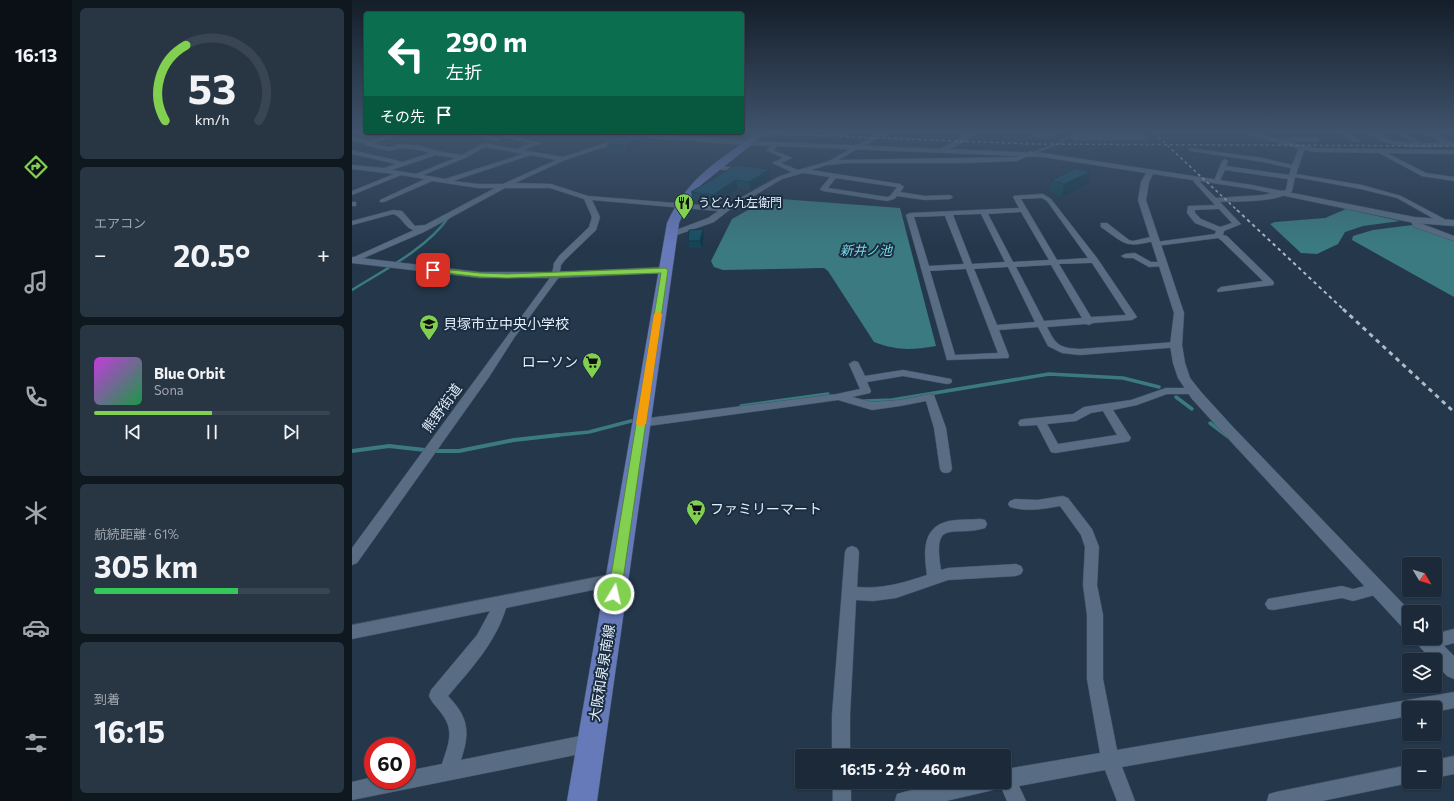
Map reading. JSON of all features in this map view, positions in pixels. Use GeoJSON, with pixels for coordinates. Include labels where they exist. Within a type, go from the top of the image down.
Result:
{"type":"FeatureCollection","features":[{"type":"Feature","properties":{"kind":"main road","name":"大阪和泉泉南線"},"geometry":{"type":"LineString","coordinates":[[582,801],[673,223],[680,205],[696,184],[711,170]]}},
{"type":"Feature","properties":{"kind":"street"},"geometry":{"type":"LineString","coordinates":[[386,170],[478,186],[550,186],[587,198],[725,209]]}},
{"type":"Feature","properties":{"kind":"street"},"geometry":{"type":"LineString","coordinates":[[416,176],[430,170]]}},
{"type":"Feature","properties":{"kind":"street"},"geometry":{"type":"LineString","coordinates":[[443,181],[477,170]]}},
{"type":"Feature","properties":{"kind":"street"},"geometry":{"type":"LineString","coordinates":[[352,261],[427,227],[501,186],[537,170]]}},
{"type":"Feature","properties":{"kind":"street"},"geometry":{"type":"LineString","coordinates":[[737,170],[747,172]]}},
{"type":"Feature","properties":{"kind":"street"},"geometry":{"type":"LineString","coordinates":[[796,170],[898,185],[902,187],[892,198],[887,199],[823,189],[834,176]]}},
{"type":"Feature","properties":{"kind":"street"},"geometry":{"type":"LineString","coordinates":[[671,235],[711,220],[725,209],[764,186],[785,176],[805,170]]}},
{"type":"Feature","properties":{"kind":"street"},"geometry":{"type":"LineString","coordinates":[[1147,170],[1217,181],[1414,220],[1451,223]]}},
{"type":"Feature","properties":{"kind":"street"},"geometry":{"type":"LineString","coordinates":[[1217,181],[1222,170]]}},
{"type":"Feature","properties":{"kind":"street"},"geometry":{"type":"LineString","coordinates":[[1244,170],[1362,187],[1399,197],[1451,223]]}},
{"type":"Feature","properties":{"kind":"street"},"geometry":{"type":"LineString","coordinates":[[1213,200],[1285,194],[1289,191],[1293,170]]}},
{"type":"Feature","properties":{"kind":"street"},"geometry":{"type":"LineString","coordinates":[[1414,170],[1424,176],[1454,179]]}},
{"type":"Feature","properties":{"kind":"street"},"geometry":{"type":"LineString","coordinates":[[1151,171],[1145,182],[1142,200],[1179,313],[1176,346],[1179,363],[1184,378],[1228,430],[1402,615]]}},
{"type":"Feature","properties":{"kind":"street"},"geometry":{"type":"LineString","coordinates":[[352,193],[399,173]]}},
{"type":"Feature","properties":{"kind":"street"},"geometry":{"type":"LineString","coordinates":[[768,175],[785,176]]}},
{"type":"Feature","properties":{"kind":"street"},"geometry":{"type":"LineString","coordinates":[[1104,225],[1127,242],[1133,243],[1220,233],[1237,224],[1196,181],[1198,178]]}},
{"type":"Feature","properties":{"kind":"street"},"geometry":{"type":"LineString","coordinates":[[382,201],[431,179]]}},
{"type":"Feature","properties":{"kind":"street"},"geometry":{"type":"LineString","coordinates":[[352,188],[360,189]]}},
{"type":"Feature","properties":{"kind":"street"},"geometry":{"type":"LineString","coordinates":[[896,194],[925,198],[950,196]]}},
{"type":"Feature","properties":{"kind":"street"},"geometry":{"type":"LineString","coordinates":[[994,328],[1089,322],[1132,317],[1094,260],[1050,200],[1043,196],[1016,197],[1089,322]]}},
{"type":"Feature","properties":{"kind":"street","name":"熊野街道"},"geometry":{"type":"LineString","coordinates":[[352,559],[556,275],[557,265],[562,258],[593,228],[596,218],[587,198]]}},
{"type":"Feature","properties":{"kind":"street"},"geometry":{"type":"LineString","coordinates":[[1220,207],[1191,208],[1191,213],[1198,221],[1220,233],[1270,283],[1221,290]]}},
{"type":"Feature","properties":{"kind":"street"},"geometry":{"type":"LineString","coordinates":[[948,213],[1004,356],[951,358],[910,215],[948,213],[1023,210]]}},
{"type":"Feature","properties":{"kind":"street"},"geometry":{"type":"LineString","coordinates":[[352,223],[393,212],[398,213],[413,228],[427,227]]}},
{"type":"Feature","properties":{"kind":"street"},"geometry":{"type":"LineString","coordinates":[[984,212],[1051,344],[1066,351],[1080,352],[1176,346]]}},
{"type":"Feature","properties":{"kind":"street"},"geometry":{"type":"LineString","coordinates":[[1414,220],[1417,225],[1454,240]]}},
{"type":"Feature","properties":{"kind":"street"},"geometry":{"type":"LineString","coordinates":[[1125,256],[1135,255],[1149,265],[1163,264]]}},
{"type":"Feature","properties":{"kind":"street"},"geometry":{"type":"LineString","coordinates":[[925,269],[1094,260]]}},
{"type":"Feature","properties":{"kind":"street"},"geometry":{"type":"LineString","coordinates":[[352,261],[480,275],[556,275],[665,270]]}},
{"type":"Feature","properties":{"kind":"street"},"geometry":{"type":"LineString","coordinates":[[641,423],[866,391],[854,364]]}},
{"type":"Feature","properties":{"kind":"street"},"geometry":{"type":"LineString","coordinates":[[861,380],[903,372],[947,381]]}},
{"type":"Feature","properties":{"kind":"street"},"geometry":{"type":"LineString","coordinates":[[1024,423],[1076,417],[1088,410],[1133,403],[1166,391],[1194,391]]}},
{"type":"Feature","properties":{"kind":"street"},"geometry":{"type":"LineString","coordinates":[[838,396],[872,406],[900,403],[930,397],[940,428],[946,469]]}},
{"type":"Feature","properties":{"kind":"street"},"geometry":{"type":"LineString","coordinates":[[1040,421],[1055,449],[1125,438],[1106,407]]}},
{"type":"Feature","properties":{"kind":"street"},"geometry":{"type":"LineString","coordinates":[[1015,504],[1037,505],[1063,501],[1087,533],[1092,547],[1090,585],[1095,615],[1095,679],[1110,761],[1126,801]]}},
{"type":"Feature","properties":{"kind":"street"},"geometry":{"type":"LineString","coordinates":[[935,579],[931,548],[937,533],[946,527],[980,524]]}},
{"type":"Feature","properties":{"kind":"street"},"geometry":{"type":"LineString","coordinates":[[841,749],[841,715],[852,552]]}},
{"type":"Feature","properties":{"kind":"street"},"geometry":{"type":"LineString","coordinates":[[849,593],[873,595],[896,592],[948,574],[1016,570]]}},
{"type":"Feature","properties":{"kind":"street"},"geometry":{"type":"LineString","coordinates":[[352,632],[617,579]]}},
{"type":"Feature","properties":{"kind":"street"},"geometry":{"type":"LineString","coordinates":[[1273,604],[1342,592],[1353,595],[1377,589]]}},
{"type":"Feature","properties":{"kind":"street"},"geometry":{"type":"LineString","coordinates":[[448,772],[460,734],[458,723],[450,709],[437,696],[486,636],[494,622],[500,602]]}},
{"type":"Feature","properties":{"kind":"street"},"geometry":{"type":"LineString","coordinates":[[1442,638],[1454,636]]}},
{"type":"Feature","properties":{"kind":"street"},"geometry":{"type":"LineString","coordinates":[[1431,645],[1454,670]]}},
{"type":"Feature","properties":{"kind":"street"},"geometry":{"type":"LineString","coordinates":[[1442,702],[1454,700]]}},
{"type":"Feature","properties":{"kind":"street"},"geometry":{"type":"LineString","coordinates":[[1011,778],[1402,709]]}},
{"type":"Feature","properties":{"kind":"street"},"geometry":{"type":"LineString","coordinates":[[416,778],[591,743]]}},
{"type":"Feature","properties":{"kind":"street"},"geometry":{"type":"LineString","coordinates":[[1442,768],[1454,765]]}},
{"type":"Feature","properties":{"kind":"street"},"geometry":{"type":"LineString","coordinates":[[1276,801],[1320,797],[1402,776]]}},
{"type":"Feature","properties":{"kind":"street"},"geometry":{"type":"LineString","coordinates":[[352,791],[364,789]]}},
{"type":"Feature","properties":{"kind":"street"},"geometry":{"type":"LineString","coordinates":[[842,789],[842,801]]}},
{"type":"Feature","properties":{"kind":"street"},"geometry":{"type":"LineString","coordinates":[[904,801],[959,789]]}},
{"type":"Feature","properties":{"kind":"street"},"geometry":{"type":"LineString","coordinates":[[1007,789],[1016,801]]}},
{"type":"Feature","properties":{"kind":"water","name":"新井ノ池"},"geometry":{"type":"Polygon","coordinates":[[[781,199],[900,208],[936,346],[905,349],[890,347],[874,342],[828,271],[824,268],[723,270],[714,267],[711,261],[732,219],[748,210],[781,199]]]}},
{"type":"Feature","properties":{"kind":"water"},"geometry":{"type":"Polygon","coordinates":[[[1346,209],[1400,221],[1363,226],[1345,232],[1338,244],[1317,254],[1301,253],[1270,224],[1275,222],[1325,218],[1346,209]]]}},
{"type":"Feature","properties":{"kind":"water"},"geometry":{"type":"Polygon","coordinates":[[[1412,225],[1454,241],[1454,297],[1352,240],[1353,236],[1373,230],[1412,225]]]}},
{"type":"Feature","properties":{"kind":"building"},"geometry":{"type":"Polygon","coordinates":[[[727,170],[768,170],[749,182],[736,180],[713,195],[691,192],[727,170]]]}},
{"type":"Feature","properties":{"kind":"building"},"geometry":{"type":"Polygon","coordinates":[[[1071,170],[1090,172],[1064,184],[1051,180],[1071,170]]]}},
{"type":"Feature","properties":{"kind":"building"},"geometry":{"type":"Polygon","coordinates":[[[703,229],[700,241],[688,241],[689,230],[703,229]]]}},
{"type":"Feature","properties":{"kind":"waterway"},"geometry":{"type":"LineString","coordinates":[[352,290],[404,258],[428,240],[448,218]]}},
{"type":"Feature","properties":{"kind":"waterway"},"geometry":{"type":"LineString","coordinates":[[864,401],[892,400],[1049,374],[1123,378],[1159,387]]}},
{"type":"Feature","properties":{"kind":"waterway"},"geometry":{"type":"LineString","coordinates":[[741,406],[828,394]]}},
{"type":"Feature","properties":{"kind":"waterway"},"geometry":{"type":"LineString","coordinates":[[1176,397],[1192,409]]}},
{"type":"Feature","properties":{"kind":"waterway"},"geometry":{"type":"LineString","coordinates":[[559,435],[589,432],[631,421]]}},
{"type":"Feature","properties":{"kind":"waterway"},"geometry":{"type":"LineString","coordinates":[[1210,423],[1227,436]]}},
{"type":"Feature","properties":{"kind":"waterway"},"geometry":{"type":"LineString","coordinates":[[434,451],[459,451],[514,440],[559,435]]}},
{"type":"Feature","properties":{"kind":"waterway"},"geometry":{"type":"LineString","coordinates":[[549,436],[559,435]]}},
{"type":"Feature","properties":{"kind":"waterway"},"geometry":{"type":"LineString","coordinates":[[352,451],[389,446],[425,450]]}},
{"type":"Feature","properties":{"kind":"railway"},"geometry":{"type":"LineString","coordinates":[[1194,170],[1238,211]]}},
{"type":"Feature","properties":{"kind":"railway"},"geometry":{"type":"LineString","coordinates":[[1237,210],[1344,310]]}},
{"type":"Feature","properties":{"kind":"railway"},"geometry":{"type":"LineString","coordinates":[[1343,309],[1454,412]]}},
{"type":"Feature","properties":{"kind":"slow traffic"},"geometry":{"type":"LineString","coordinates":[[641,424],[658,314]]}},
{"type":"Feature","properties":{"kind":"place","name":"うどん九左衛門"},"geometry":{"type":"Point","coordinates":[684,220]}},
{"type":"Feature","properties":{"kind":"place","name":"貝塚市立中央小学校"},"geometry":{"type":"Point","coordinates":[429,341]}},
{"type":"Feature","properties":{"kind":"place","name":"ローソン"},"geometry":{"type":"Point","coordinates":[592,379]}},
{"type":"Feature","properties":{"kind":"place","name":"ファミリーマート"},"geometry":{"type":"Point","coordinates":[696,526]}},
{"type":"Feature","properties":{"kind":"route"},"geometry":{"type":"LineString","coordinates":[[433,270],[461,274],[507,276],[665,270],[614,594]]}}]}
